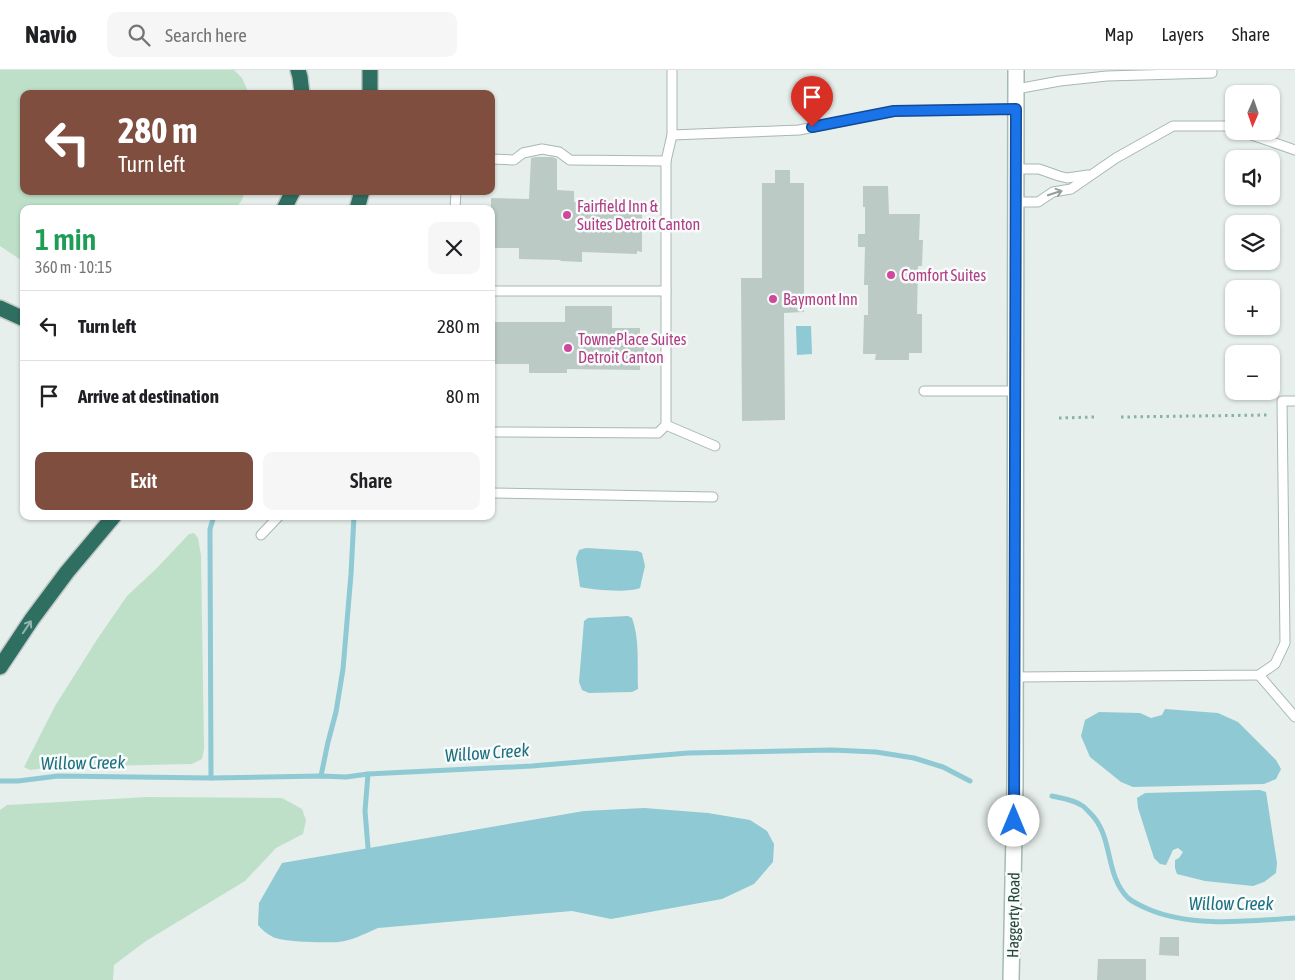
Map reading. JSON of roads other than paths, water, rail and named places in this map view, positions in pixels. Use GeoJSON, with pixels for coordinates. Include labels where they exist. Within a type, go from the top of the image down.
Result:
{"type":"FeatureCollection","features":[{"type":"Feature","properties":{"kind":"highway"},"geometry":{"type":"LineString","coordinates":[[298,70],[302,90]]}},
{"type":"Feature","properties":{"kind":"highway"},"geometry":{"type":"LineString","coordinates":[[370,70],[370,90]]}},
{"type":"Feature","properties":{"kind":"highway"},"geometry":{"type":"LineString","coordinates":[[0,308],[20,317]]}},
{"type":"Feature","properties":{"kind":"highway"},"geometry":{"type":"LineString","coordinates":[[0,667],[32,619],[67,572],[111,520]]}},
{"type":"Feature","properties":{"kind":"main road","name":"Haggerty Road"},"geometry":{"type":"LineString","coordinates":[[1012,980],[1015,677],[1016,70]]}},
{"type":"Feature","properties":{"kind":"lane"},"geometry":{"type":"LineString","coordinates":[[495,432],[658,433],[666,425],[666,161],[672,135],[672,70]]}},
{"type":"Feature","properties":{"kind":"lane"},"geometry":{"type":"LineString","coordinates":[[1016,89],[1060,81],[1107,76],[1212,72],[1212,70]]}},
{"type":"Feature","properties":{"kind":"lane"},"geometry":{"type":"LineString","coordinates":[[672,135],[799,130],[894,111],[1016,109]]}},
{"type":"Feature","properties":{"kind":"lane"},"geometry":{"type":"LineString","coordinates":[[1016,202],[1038,202],[1052,192],[1071,189],[1116,158],[1174,126],[1225,126]]}},
{"type":"Feature","properties":{"kind":"lane"},"geometry":{"type":"LineString","coordinates":[[1266,140],[1295,150]]}},
{"type":"Feature","properties":{"kind":"lane"},"geometry":{"type":"LineString","coordinates":[[495,159],[514,160],[523,154],[542,149],[559,152],[570,160],[666,161]]}},
{"type":"Feature","properties":{"kind":"lane"},"geometry":{"type":"LineString","coordinates":[[1016,169],[1039,169],[1067,178],[1091,175]]}},
{"type":"Feature","properties":{"kind":"lane"},"geometry":{"type":"LineString","coordinates":[[495,290],[666,291]]}},
{"type":"Feature","properties":{"kind":"lane"},"geometry":{"type":"LineString","coordinates":[[924,391],[1016,391]]}},
{"type":"Feature","properties":{"kind":"lane"},"geometry":{"type":"LineString","coordinates":[[1015,677],[1259,675],[1275,664],[1285,643],[1282,401],[1295,400]]}},
{"type":"Feature","properties":{"kind":"lane"},"geometry":{"type":"LineString","coordinates":[[666,425],[715,446]]}},
{"type":"Feature","properties":{"kind":"lane"},"geometry":{"type":"LineString","coordinates":[[495,493],[713,497]]}},
{"type":"Feature","properties":{"kind":"lane"},"geometry":{"type":"LineString","coordinates":[[261,535],[275,520]]}},
{"type":"Feature","properties":{"kind":"lane"},"geometry":{"type":"LineString","coordinates":[[1259,675],[1295,717]]}},
{"type":"Feature","properties":{"kind":"water"},"geometry":{"type":"Polygon","coordinates":[[[796,326],[811,326],[812,354],[797,355],[796,326]]]}},
{"type":"Feature","properties":{"kind":"water"},"geometry":{"type":"Polygon","coordinates":[[[586,548],[638,551],[642,553],[645,566],[640,588],[619,591],[580,587],[576,558],[579,550],[586,548]]]}},
{"type":"Feature","properties":{"kind":"water"},"geometry":{"type":"Polygon","coordinates":[[[628,616],[632,618],[635,626],[638,653],[638,689],[632,692],[589,693],[582,690],[579,682],[584,621],[588,618],[628,616]]]}},
{"type":"Feature","properties":{"kind":"water"},"geometry":{"type":"Polygon","coordinates":[[[1165,709],[1218,713],[1238,722],[1276,760],[1281,769],[1276,779],[1264,784],[1133,787],[1121,782],[1090,757],[1081,736],[1085,720],[1099,712],[1140,713],[1151,718],[1162,715],[1165,709]]]}},
{"type":"Feature","properties":{"kind":"water"},"geometry":{"type":"Polygon","coordinates":[[[1260,790],[1266,792],[1277,863],[1276,873],[1264,882],[1253,886],[1205,881],[1177,874],[1175,860],[1183,852],[1178,848],[1173,850],[1166,865],[1160,864],[1154,858],[1138,808],[1137,798],[1145,793],[1260,790]]]}},
{"type":"Feature","properties":{"kind":"water"},"geometry":{"type":"Polygon","coordinates":[[[644,808],[708,813],[750,820],[767,831],[774,844],[773,862],[754,884],[722,899],[611,919],[572,911],[378,928],[348,940],[332,942],[278,939],[261,929],[258,925],[259,903],[282,863],[584,811],[644,808]]]}},
{"type":"Feature","properties":{"kind":"waterway"},"geometry":{"type":"LineString","coordinates":[[211,778],[210,529],[213,520]]}},
{"type":"Feature","properties":{"kind":"waterway"},"geometry":{"type":"LineString","coordinates":[[321,776],[336,712],[343,669],[354,520]]}},
{"type":"Feature","properties":{"kind":"waterway","name":"Willow Creek"},"geometry":{"type":"LineString","coordinates":[[0,781],[18,781],[58,776],[346,777],[368,774],[532,766],[688,753],[832,750],[876,752],[914,758],[943,767],[970,781]]}},
{"type":"Feature","properties":{"kind":"waterway"},"geometry":{"type":"LineString","coordinates":[[368,774],[365,811],[368,848]]}},
{"type":"Feature","properties":{"kind":"waterway","name":"Willow Creek"},"geometry":{"type":"LineString","coordinates":[[1052,796],[1078,803],[1098,822],[1103,833],[1115,878],[1128,898],[1138,904],[1165,915],[1201,921],[1220,922],[1295,918]]}},
{"type":"Feature","properties":{"kind":"place","name":"Fairfield Inn & Suites Detroit Canton"},"geometry":{"type":"Point","coordinates":[567,215]}},
{"type":"Feature","properties":{"kind":"place","name":"Comfort Suites"},"geometry":{"type":"Point","coordinates":[891,275]}},
{"type":"Feature","properties":{"kind":"place","name":"Baymont Inn"},"geometry":{"type":"Point","coordinates":[773,299]}},
{"type":"Feature","properties":{"kind":"place","name":"TownePlace Suites Detroit Canton"},"geometry":{"type":"Point","coordinates":[568,348]}}]}
